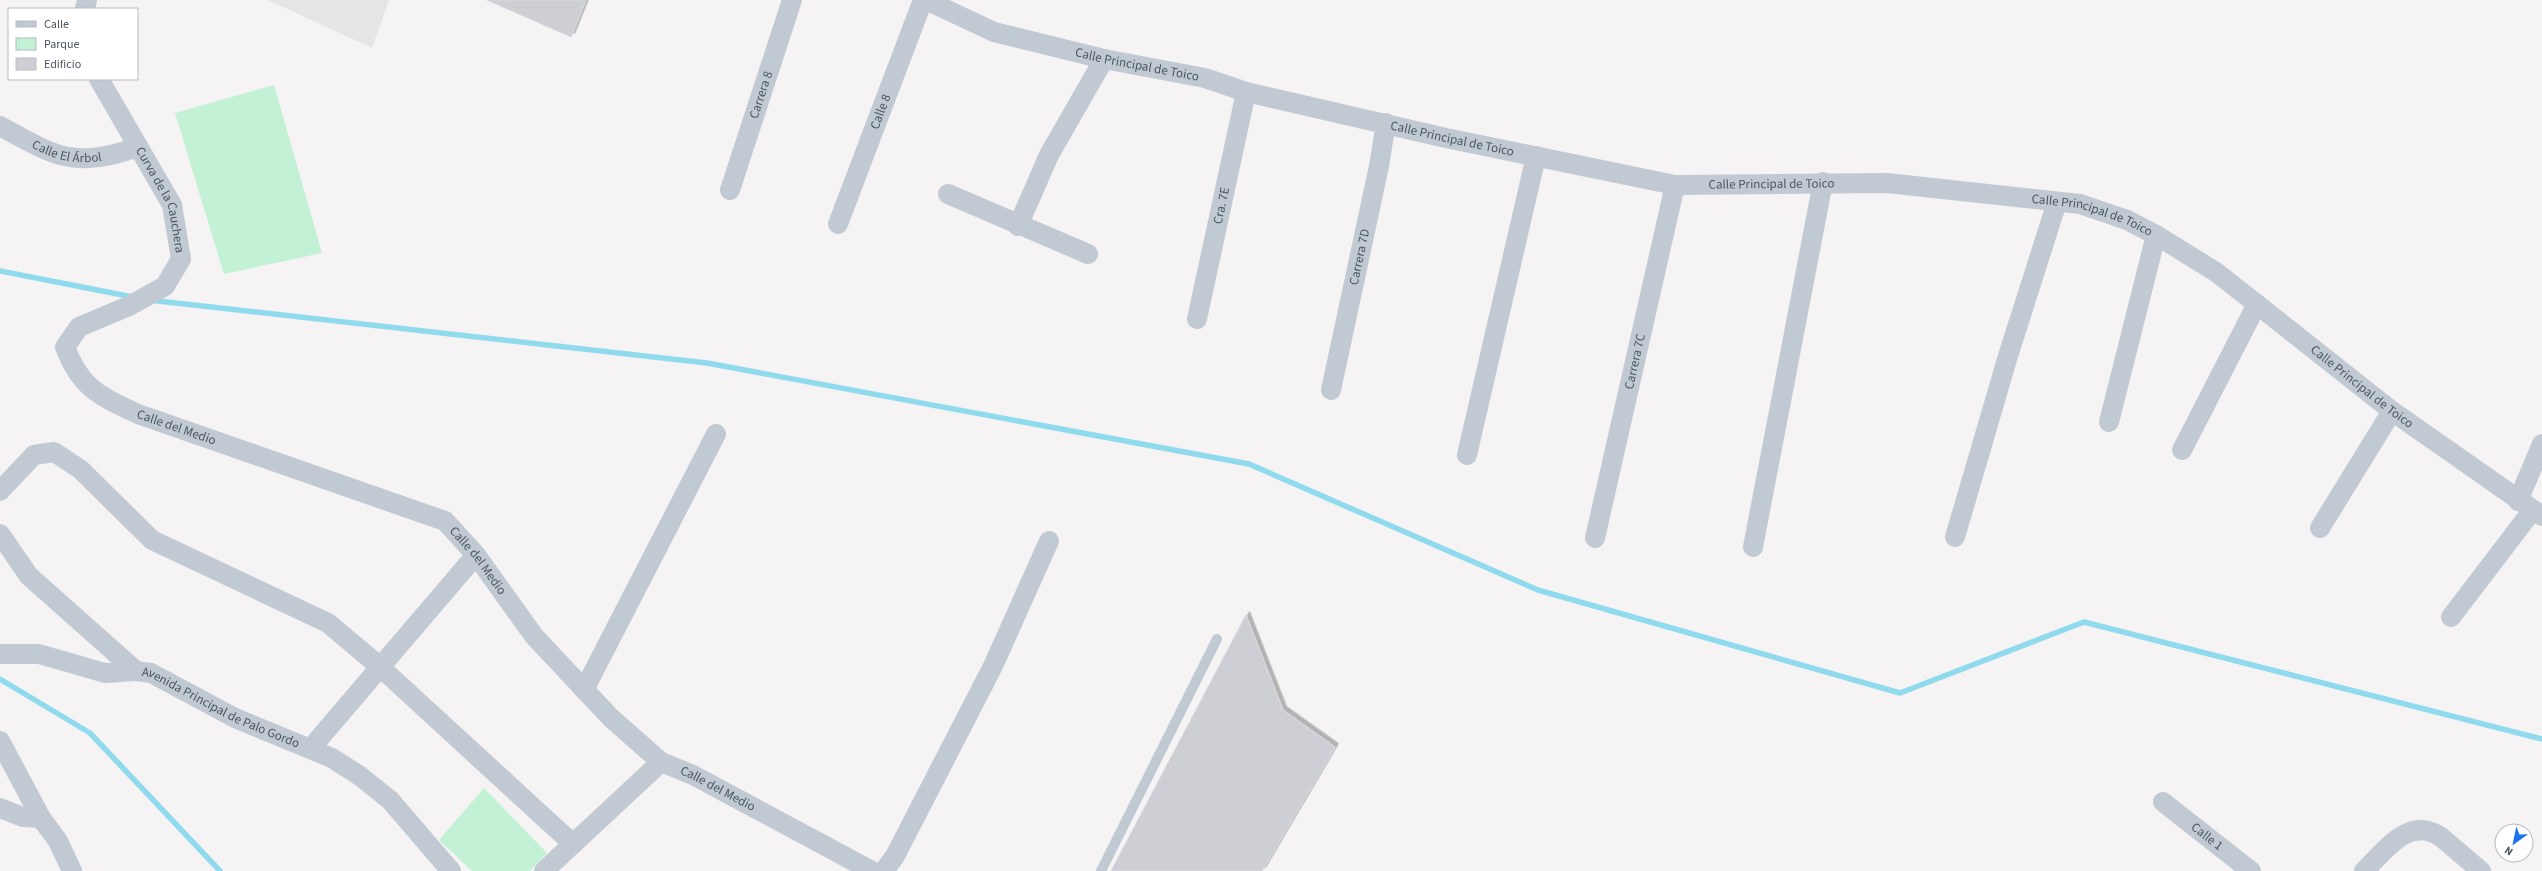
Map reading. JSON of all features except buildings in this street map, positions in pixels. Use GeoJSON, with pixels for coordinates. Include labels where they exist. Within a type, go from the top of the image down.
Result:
{"type":"FeatureCollection","features":[{"type":"Feature","properties":{"kind":"street","name":"Carrera 8"},"geometry":{"type":"LineString","coordinates":[[730,190],[792,0]]}},
{"type":"Feature","properties":{"kind":"street","name":"Calle Principal de Toico"},"geometry":{"type":"LineString","coordinates":[[936,2],[994,32],[1104,59],[1205,78],[1246,92],[1675,185],[1823,182],[1887,183],[2080,204],[2127,220],[2156,235],[2216,272],[2392,411],[2531,509]]}},
{"type":"Feature","properties":{"kind":"street","name":"Calle 8"},"geometry":{"type":"LineString","coordinates":[[838,224],[936,2]]}},
{"type":"Feature","properties":{"kind":"street"},"geometry":{"type":"LineString","coordinates":[[1018,226],[1049,155],[1104,59]]}},
{"type":"Feature","properties":{"kind":"street","name":"Curva de la Cauchera"},"geometry":{"type":"LineString","coordinates":[[101,80],[172,205],[181,259],[166,286],[137,301]]}},
{"type":"Feature","properties":{"kind":"street","name":"Cra. 7E"},"geometry":{"type":"LineString","coordinates":[[1197,319],[1246,92]]}},
{"type":"Feature","properties":{"kind":"street","name":"Carrera 7D"},"geometry":{"type":"LineString","coordinates":[[1331,390],[1379,166],[1386,123]]}},
{"type":"Feature","properties":{"kind":"street","name":"Calle El Árbol"},"geometry":{"type":"LineString","coordinates":[[0,126],[53,155],[80,159],[111,156],[138,147]]}},
{"type":"Feature","properties":{"kind":"street"},"geometry":{"type":"LineString","coordinates":[[1467,455],[1536,156]]}},
{"type":"Feature","properties":{"kind":"street"},"geometry":{"type":"LineString","coordinates":[[1753,547],[1823,182]]}},
{"type":"Feature","properties":{"kind":"street","name":"Carrera 7C"},"geometry":{"type":"LineString","coordinates":[[1595,538],[1675,185]]}},
{"type":"Feature","properties":{"kind":"street"},"geometry":{"type":"LineString","coordinates":[[948,194],[1018,226],[1088,254]]}},
{"type":"Feature","properties":{"kind":"street"},"geometry":{"type":"LineString","coordinates":[[1955,537],[2008,356],[2057,202]]}},
{"type":"Feature","properties":{"kind":"street"},"geometry":{"type":"LineString","coordinates":[[2109,422],[2156,235]]}},
{"type":"Feature","properties":{"kind":"street","name":"Calle del Medio"},"geometry":{"type":"LineString","coordinates":[[137,301],[79,326],[65,347],[73,369],[86,386],[110,401],[138,414],[445,521],[476,555],[534,636],[584,690],[661,762],[693,775],[872,871]]}},
{"type":"Feature","properties":{"kind":"street"},"geometry":{"type":"LineString","coordinates":[[2182,450],[2257,304]]}},
{"type":"Feature","properties":{"kind":"street"},"geometry":{"type":"LineString","coordinates":[[2320,528],[2392,411]]}},
{"type":"Feature","properties":{"kind":"street"},"geometry":{"type":"LineString","coordinates":[[584,690],[716,434]]}},
{"type":"Feature","properties":{"kind":"street"},"geometry":{"type":"LineString","coordinates":[[2451,617],[2531,509],[2542,444]]}},
{"type":"Feature","properties":{"kind":"street"},"geometry":{"type":"LineString","coordinates":[[0,491],[34,455],[54,452],[80,468],[152,540],[328,623],[379,666],[573,844]]}},
{"type":"Feature","properties":{"kind":"street","name":"Avenida Principal de Palo Gordo"},"geometry":{"type":"LineString","coordinates":[[0,534],[29,576],[136,671],[151,673],[235,718],[311,748],[332,758],[360,776],[390,800],[451,871]]}},
{"type":"Feature","properties":{"kind":"street"},"geometry":{"type":"LineString","coordinates":[[884,871],[895,856],[993,666],[1049,541]]}},
{"type":"Feature","properties":{"kind":"street"},"geometry":{"type":"LineString","coordinates":[[311,748],[379,666],[476,555]]}},
{"type":"Feature","properties":{"kind":"street"},"geometry":{"type":"LineString","coordinates":[[0,654],[39,654],[105,672],[136,671]]}},
{"type":"Feature","properties":{"kind":"street"},"geometry":{"type":"LineString","coordinates":[[0,741],[41,818],[58,841],[72,871]]}},
{"type":"Feature","properties":{"kind":"street"},"geometry":{"type":"LineString","coordinates":[[544,871],[661,762]]}},
{"type":"Feature","properties":{"kind":"street","name":"Calle 1"},"geometry":{"type":"LineString","coordinates":[[2163,802],[2251,871]]}},
{"type":"Feature","properties":{"kind":"street"},"geometry":{"type":"LineString","coordinates":[[0,808],[23,817],[41,818]]}},
{"type":"Feature","properties":{"kind":"street"},"geometry":{"type":"LineString","coordinates":[[2364,871],[2400,835],[2420,829],[2435,833],[2441,837],[2481,871]]}},
{"type":"Feature","properties":{"kind":"lane"},"geometry":{"type":"LineString","coordinates":[[1101,871],[1217,639]]}},
{"type":"Feature","properties":{"kind":"shaded area"},"geometry":{"type":"Polygon","coordinates":[[[268,0],[389,0],[372,48],[268,0]]]}},
{"type":"Feature","properties":{"kind":"green space"},"geometry":{"type":"Polygon","coordinates":[[[274,85],[322,253],[224,274],[175,113],[274,85]]]}},
{"type":"Feature","properties":{"kind":"green space"},"geometry":{"type":"Polygon","coordinates":[[[484,788],[547,853],[530,871],[472,871],[439,840],[484,788]]]}},
{"type":"Feature","properties":{"kind":"waterway"},"geometry":{"type":"LineString","coordinates":[[0,271],[133,297]]}},
{"type":"Feature","properties":{"kind":"waterway"},"geometry":{"type":"LineString","coordinates":[[149,300],[707,363],[1249,464],[1538,590],[1900,693],[2084,622],[2542,739]]}},
{"type":"Feature","properties":{"kind":"waterway"},"geometry":{"type":"LineString","coordinates":[[0,679],[90,733],[220,871]]}}]}
